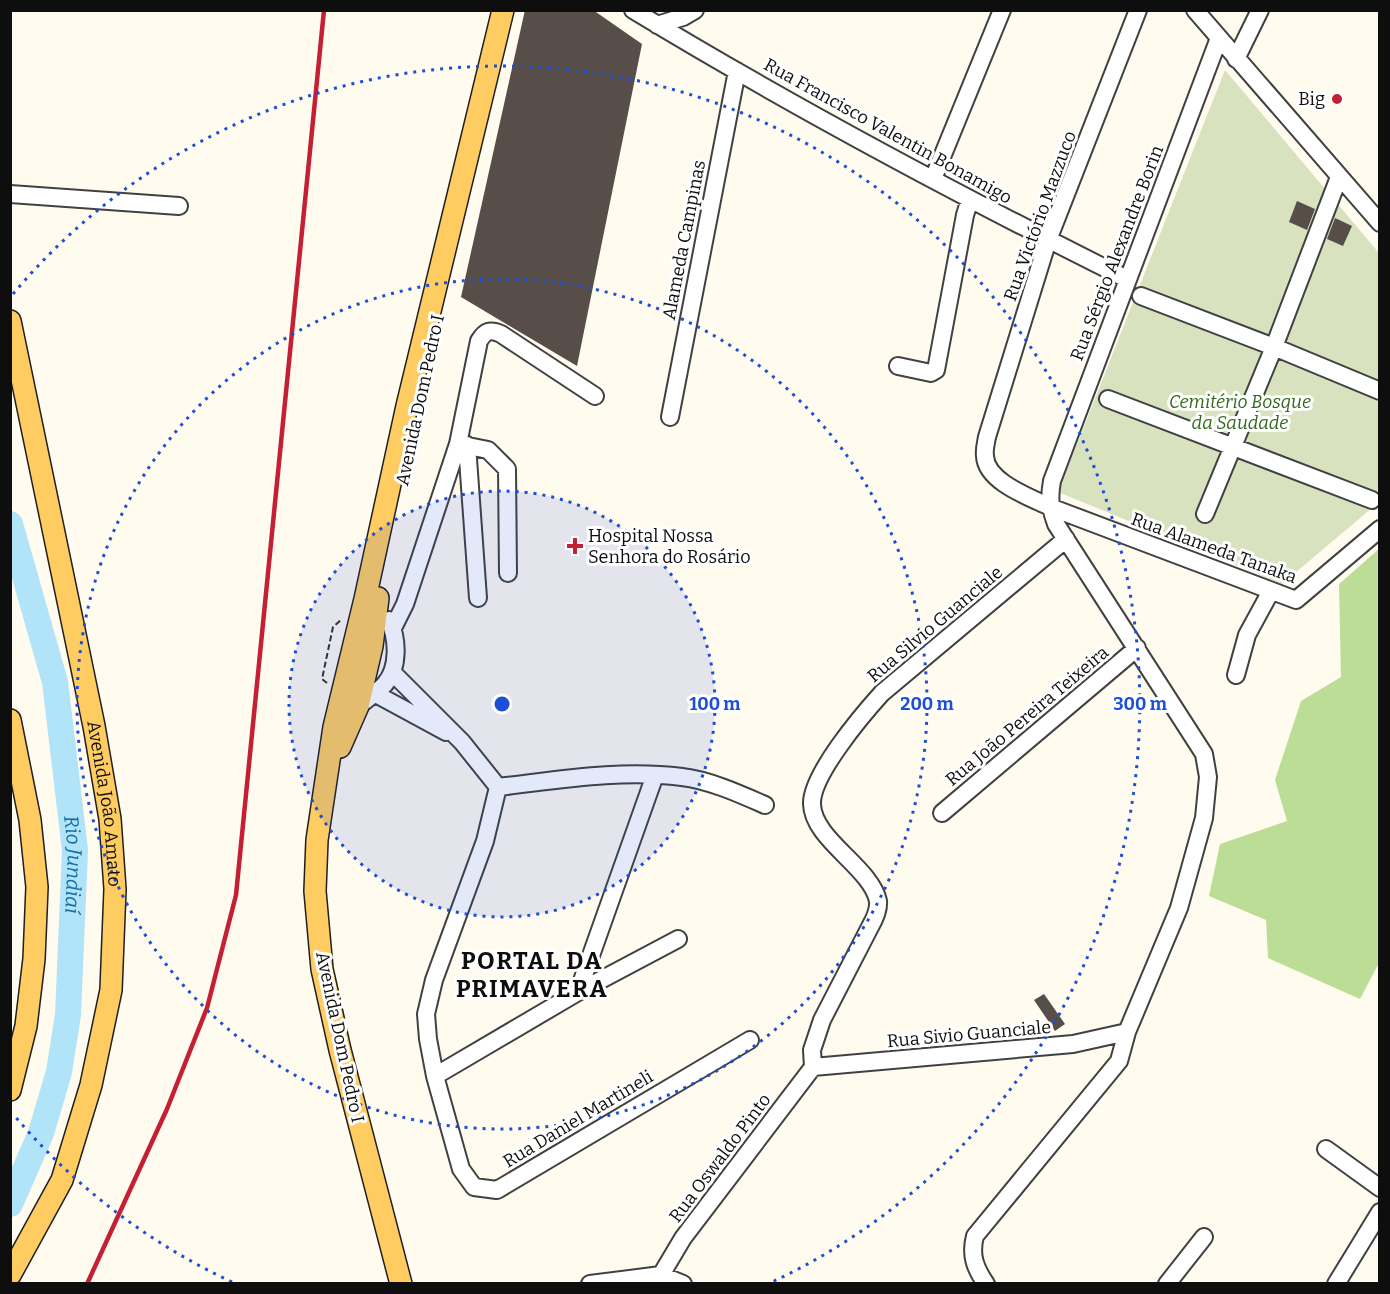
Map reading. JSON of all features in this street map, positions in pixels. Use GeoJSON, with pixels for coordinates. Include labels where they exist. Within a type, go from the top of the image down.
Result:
{"type":"FeatureCollection","features":[{"type":"Feature","properties":{"kind":"main road","name":"Avenida Dom Pedro I"},"geometry":{"type":"LineString","coordinates":[[324,787],[366,700],[372,646],[372,596],[407,406],[503,10]]}},
{"type":"Feature","properties":{"kind":"main road","name":"Avenida Dom Pedro I"},"geometry":{"type":"LineString","coordinates":[[401,1284],[340,1050],[322,969],[315,891],[317,840],[334,727],[372,596],[465,201],[514,10]]}},
{"type":"Feature","properties":{"kind":"main road","name":"Avenida João Amato"},"geometry":{"type":"LineString","coordinates":[[10,321],[94,726],[110,819],[115,889],[111,990],[92,1085],[62,1180],[10,1275]]}},
{"type":"Feature","properties":{"kind":"main road"},"geometry":{"type":"LineString","coordinates":[[10,720],[30,820],[37,887],[34,959],[26,1026],[10,1090]]}},
{"type":"Feature","properties":{"kind":"street","name":"Rua Francisco Valentin Bonamigo"},"geometry":{"type":"LineString","coordinates":[[633,10],[737,71],[933,179],[1127,279]]}},
{"type":"Feature","properties":{"kind":"street"},"geometry":{"type":"LineString","coordinates":[[657,25],[695,10]]}},
{"type":"Feature","properties":{"kind":"street","name":"Rua Victório Mazzuco"},"geometry":{"type":"LineString","coordinates":[[1050,507],[1011,488],[993,475],[984,458],[987,437],[1048,240],[1138,10]]}},
{"type":"Feature","properties":{"kind":"street"},"geometry":{"type":"LineString","coordinates":[[1195,10],[1380,223]]}},
{"type":"Feature","properties":{"kind":"street"},"geometry":{"type":"LineString","coordinates":[[1236,59],[1260,10]]}},
{"type":"Feature","properties":{"kind":"street"},"geometry":{"type":"LineString","coordinates":[[933,179],[1000,12]]}},
{"type":"Feature","properties":{"kind":"street","name":"Rua Sérgio Alexandre Borin"},"geometry":{"type":"LineString","coordinates":[[1050,507],[1052,481],[1219,38]]}},
{"type":"Feature","properties":{"kind":"street","name":"Alameda Campinas"},"geometry":{"type":"LineString","coordinates":[[670,417],[737,71]]}},
{"type":"Feature","properties":{"kind":"street"},"geometry":{"type":"LineString","coordinates":[[1206,514],[1274,347],[1339,177]]}},
{"type":"Feature","properties":{"kind":"street"},"geometry":{"type":"LineString","coordinates":[[10,194],[179,206]]}},
{"type":"Feature","properties":{"kind":"street"},"geometry":{"type":"LineString","coordinates":[[898,366],[931,373],[936,370],[970,199]]}},
{"type":"Feature","properties":{"kind":"street"},"geometry":{"type":"LineString","coordinates":[[1141,296],[1380,391]]}},
{"type":"Feature","properties":{"kind":"street"},"geometry":{"type":"LineString","coordinates":[[393,628],[405,604],[463,445],[479,341],[487,332],[493,330],[595,396]]}},
{"type":"Feature","properties":{"kind":"street"},"geometry":{"type":"LineString","coordinates":[[1108,399],[1372,500]]}},
{"type":"Feature","properties":{"kind":"street"},"geometry":{"type":"LineString","coordinates":[[463,445],[488,450],[507,469],[508,573]]}},
{"type":"Feature","properties":{"kind":"street"},"geometry":{"type":"LineString","coordinates":[[463,445],[478,598]]}},
{"type":"Feature","properties":{"kind":"street"},"geometry":{"type":"LineString","coordinates":[[986,1284],[977,1272],[972,1256],[975,1236],[1119,1061],[1127,1032],[1179,908],[1204,818],[1208,777],[1204,754],[1056,524],[1050,507]]}},
{"type":"Feature","properties":{"kind":"street","name":"Rua Alameda Tanaka"},"geometry":{"type":"LineString","coordinates":[[1050,507],[1296,600],[1380,529]]}},
{"type":"Feature","properties":{"kind":"street","name":"Rua Silvio Guanciale"},"geometry":{"type":"LineString","coordinates":[[813,1068],[812,1050],[822,1020],[870,927],[877,912],[878,902],[870,885],[816,820],[812,804],[816,786],[859,719],[882,693],[1066,539]]}},
{"type":"Feature","properties":{"kind":"street"},"geometry":{"type":"LineString","coordinates":[[1236,675],[1247,635],[1271,591]]}},
{"type":"Feature","properties":{"kind":"street"},"geometry":{"type":"LineString","coordinates":[[334,727],[384,685],[393,673],[396,646],[393,628],[372,596]]}},
{"type":"Feature","properties":{"kind":"street","name":"Rua João Pereira Teixeira"},"geometry":{"type":"LineString","coordinates":[[942,813],[1137,648]]}},
{"type":"Feature","properties":{"kind":"street"},"geometry":{"type":"LineString","coordinates":[[393,673],[462,742],[498,787],[614,774],[656,775],[684,777],[740,794],[765,805]]}},
{"type":"Feature","properties":{"kind":"street"},"geometry":{"type":"LineString","coordinates":[[366,700],[462,742]]}},
{"type":"Feature","properties":{"kind":"street"},"geometry":{"type":"LineString","coordinates":[[578,992],[656,775]]}},
{"type":"Feature","properties":{"kind":"street","name":"Rua Daniel Martineli"},"geometry":{"type":"LineString","coordinates":[[498,787],[485,841],[434,980],[426,1014],[435,1076],[461,1169],[474,1187],[497,1190],[750,1040]]}},
{"type":"Feature","properties":{"kind":"street"},"geometry":{"type":"LineString","coordinates":[[435,1076],[578,992],[678,939]]}},
{"type":"Feature","properties":{"kind":"street","name":"Rua Sivio Guanciale"},"geometry":{"type":"LineString","coordinates":[[813,1068],[1073,1044],[1127,1032]]}},
{"type":"Feature","properties":{"kind":"street","name":"Rua Oswaldo Pinto"},"geometry":{"type":"LineString","coordinates":[[661,1275],[683,1238],[813,1068]]}},
{"type":"Feature","properties":{"kind":"street"},"geometry":{"type":"LineString","coordinates":[[1326,1149],[1380,1188]]}},
{"type":"Feature","properties":{"kind":"street"},"geometry":{"type":"LineString","coordinates":[[1336,1284],[1380,1212]]}},
{"type":"Feature","properties":{"kind":"street"},"geometry":{"type":"LineString","coordinates":[[1167,1284],[1204,1237]]}},
{"type":"Feature","properties":{"kind":"street"},"geometry":{"type":"LineString","coordinates":[[590,1284],[661,1275],[683,1284]]}},
{"type":"Feature","properties":{"kind":"green space","name":"Cemitério Bosque da Saudade"},"geometry":{"type":"Polygon","coordinates":[[[1225,70],[1379,253],[1379,502],[1282,584],[1058,492],[1225,70]]]}},
{"type":"Feature","properties":{"kind":"green space"},"geometry":{"type":"Polygon","coordinates":[[[1379,549],[1380,961],[1360,999],[1268,958],[1266,920],[1209,896],[1220,844],[1287,821],[1275,780],[1301,701],[1341,677],[1339,584],[1379,549]]]}},
{"type":"Feature","properties":{"kind":"building"},"geometry":{"type":"Polygon","coordinates":[[[525,10],[593,10],[642,44],[577,366],[461,297],[525,10]]]}},
{"type":"Feature","properties":{"kind":"building"},"geometry":{"type":"Polygon","coordinates":[[[1297,201],[1315,209],[1307,230],[1289,222],[1297,201]]]}},
{"type":"Feature","properties":{"kind":"building"},"geometry":{"type":"Polygon","coordinates":[[[1335,218],[1352,226],[1343,246],[1327,239],[1335,218]]]}},
{"type":"Feature","properties":{"kind":"building"},"geometry":{"type":"Polygon","coordinates":[[[1044,994],[1065,1024],[1055,1031],[1034,1000],[1044,994]]]}},
{"type":"Feature","properties":{"kind":"waterway","name":"Rio Jundiaí"},"geometry":{"type":"LineString","coordinates":[[10,524],[55,682],[75,850],[68,1015],[59,1072],[41,1133],[10,1204]]}},
{"type":"Feature","properties":{"kind":"railway"},"geometry":{"type":"LineString","coordinates":[[87,1284],[167,1109],[207,1008],[236,895],[324,10]]}},
{"type":"Feature","properties":{"kind":"place","name":"Big"},"geometry":{"type":"Point","coordinates":[1337,99]}},
{"type":"Feature","properties":{"kind":"place","name":"Hospital Nossa Senhora do Rosário"},"geometry":{"type":"Point","coordinates":[575,546]}},
{"type":"Feature","properties":{"kind":"district","name":"PORTAL DA PRIMAVERA"},"geometry":{"type":"Point","coordinates":[532,975]}}]}
